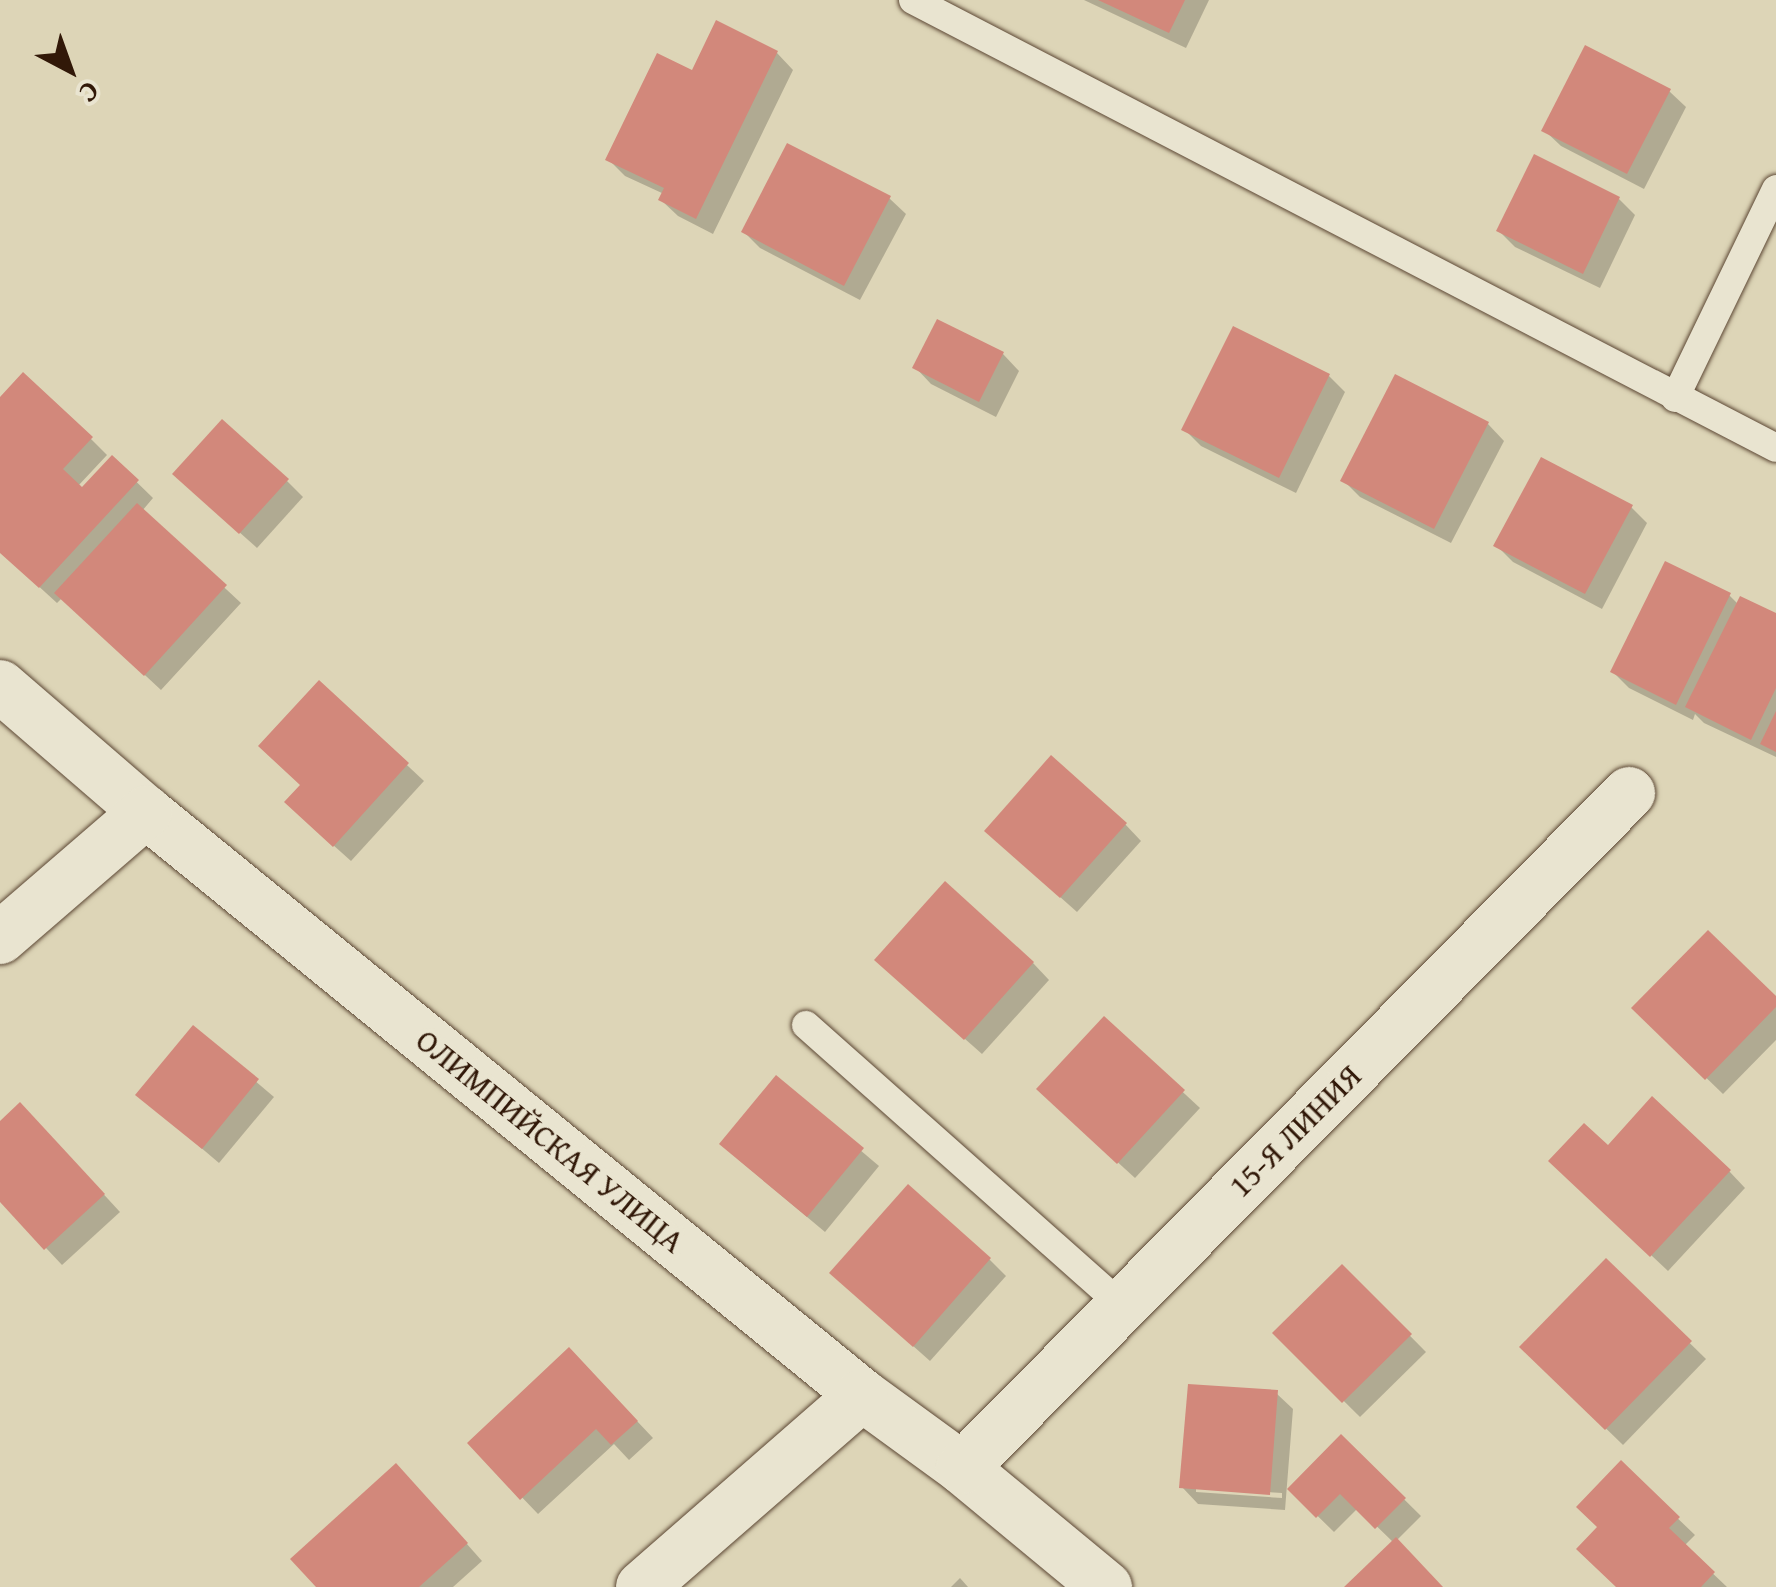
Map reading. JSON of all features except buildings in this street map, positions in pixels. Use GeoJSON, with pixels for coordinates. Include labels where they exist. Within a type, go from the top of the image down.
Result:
{"type":"FeatureCollection","features":[{"type":"Feature","properties":{"kind":"street","name":"ОЛИМПИЙСКАЯ УЛИЦА"},"geometry":{"type":"LineString","coordinates":[[0,686],[146,812],[862,1396],[962,1468],[1106,1587]]}},
{"type":"Feature","properties":{"kind":"street","name":"15-Я ЛИНИЯ"},"geometry":{"type":"LineString","coordinates":[[962,1468],[1629,793]]}},
{"type":"Feature","properties":{"kind":"street"},"geometry":{"type":"LineString","coordinates":[[0,938],[146,812]]}},
{"type":"Feature","properties":{"kind":"street"},"geometry":{"type":"LineString","coordinates":[[642,1587],[862,1396]]}},
{"type":"Feature","properties":{"kind":"lane"},"geometry":{"type":"LineString","coordinates":[[914,0],[1776,448]]}},
{"type":"Feature","properties":{"kind":"lane"},"geometry":{"type":"LineString","coordinates":[[1675,398],[1776,189]]}},
{"type":"Feature","properties":{"kind":"lane"},"geometry":{"type":"LineString","coordinates":[[806,1024],[1122,1306]]}}]}
